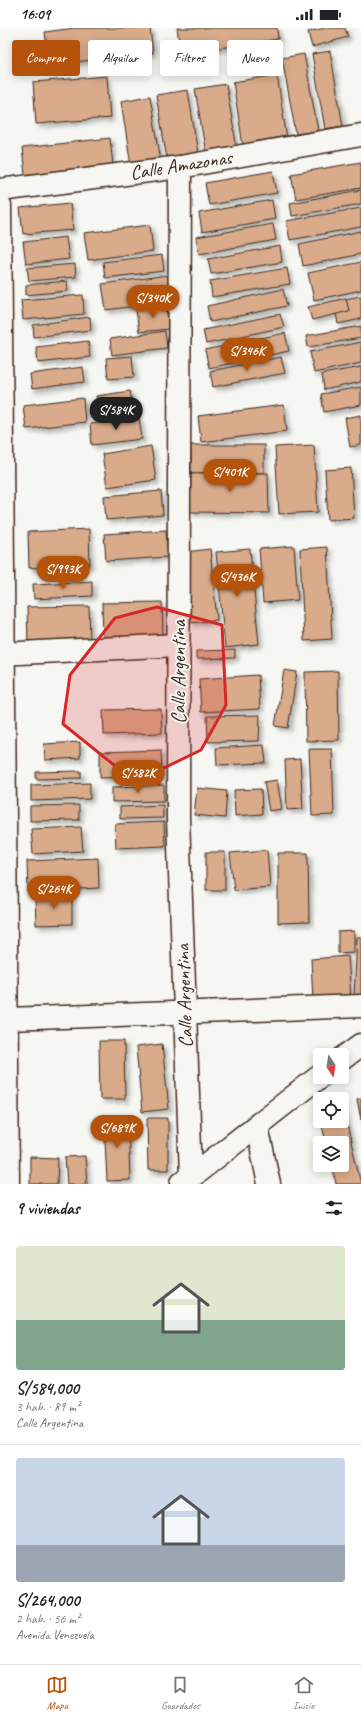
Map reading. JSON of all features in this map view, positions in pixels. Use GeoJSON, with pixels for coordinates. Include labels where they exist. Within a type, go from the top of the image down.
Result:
{"type":"FeatureCollection","features":[{"type":"Feature","properties":{"kind":"street","name":"Calle Amazonas"},"geometry":{"type":"LineString","coordinates":[[0,190],[180,167],[361,135]]}},
{"type":"Feature","properties":{"kind":"street","name":"Calle Argentina"},"geometry":{"type":"LineString","coordinates":[[180,167],[178,818],[185,1012],[185,1180]]}},
{"type":"Feature","properties":{"kind":"street"},"geometry":{"type":"LineString","coordinates":[[0,206],[2,654],[8,1019],[8,1184]]}},
{"type":"Feature","properties":{"kind":"street"},"geometry":{"type":"LineString","coordinates":[[2,654],[179,645]]}},
{"type":"Feature","properties":{"kind":"street"},"geometry":{"type":"LineString","coordinates":[[8,1019],[361,1006]]}},
{"type":"Feature","properties":{"kind":"street"},"geometry":{"type":"LineString","coordinates":[[349,1053],[361,1044]]}},
{"type":"Feature","properties":{"kind":"street"},"geometry":{"type":"LineString","coordinates":[[185,1180],[313,1082]]}},
{"type":"Feature","properties":{"kind":"street"},"geometry":{"type":"LineString","coordinates":[[257,1126],[269,1184]]}},
{"type":"Feature","properties":{"kind":"highlighted area"},"geometry":{"type":"Polygon","coordinates":[[[157,607],[222,625],[226,705],[201,750],[135,782],[63,724],[70,675],[115,618],[157,607]]]}},
{"type":"Feature","properties":{"kind":"building"},"geometry":{"type":"Polygon","coordinates":[[[75,28],[150,28],[151,40],[88,40],[88,60],[80,61],[80,40],[46,40],[45,32],[75,28]]]}},
{"type":"Feature","properties":{"kind":"building"},"geometry":{"type":"Polygon","coordinates":[[[177,28],[277,28],[278,39],[227,40],[227,47],[219,48],[219,40],[179,40],[177,28]]]}},
{"type":"Feature","properties":{"kind":"building"},"geometry":{"type":"Polygon","coordinates":[[[325,28],[345,28],[348,37],[312,47],[308,32],[325,28]]]}},
{"type":"Feature","properties":{"kind":"building"},"geometry":{"type":"Polygon","coordinates":[[[330,51],[343,126],[325,129],[312,54],[330,51]]]}},
{"type":"Feature","properties":{"kind":"building"},"geometry":{"type":"Polygon","coordinates":[[[304,54],[318,131],[296,134],[283,58],[304,54]]]}},
{"type":"Feature","properties":{"kind":"building"},"geometry":{"type":"Polygon","coordinates":[[[107,76],[110,118],[36,124],[33,82],[107,76]]]}},
{"type":"Feature","properties":{"kind":"building"},"geometry":{"type":"Polygon","coordinates":[[[277,76],[287,139],[243,146],[233,82],[277,76]]]}},
{"type":"Feature","properties":{"kind":"building"},"geometry":{"type":"Polygon","coordinates":[[[226,84],[237,149],[206,154],[195,89],[226,84]]]}},
{"type":"Feature","properties":{"kind":"building"},"geometry":{"type":"Polygon","coordinates":[[[188,90],[198,154],[167,159],[156,95],[188,90]]]}},
{"type":"Feature","properties":{"kind":"building"},"geometry":{"type":"Polygon","coordinates":[[[150,96],[161,161],[131,166],[121,101],[150,96]]]}},
{"type":"Feature","properties":{"kind":"building"},"geometry":{"type":"Polygon","coordinates":[[[110,138],[113,165],[25,175],[22,148],[110,138]]]}},
{"type":"Feature","properties":{"kind":"building"},"geometry":{"type":"Polygon","coordinates":[[[361,162],[361,188],[296,199],[291,174],[361,162]]]}},
{"type":"Feature","properties":{"kind":"building"},"geometry":{"type":"Polygon","coordinates":[[[273,171],[277,193],[209,205],[205,183],[273,171]]]}},
{"type":"Feature","properties":{"kind":"building"},"geometry":{"type":"Polygon","coordinates":[[[361,190],[361,204],[292,216],[290,203],[361,190]]]}},
{"type":"Feature","properties":{"kind":"building"},"geometry":{"type":"Polygon","coordinates":[[[272,200],[275,219],[202,232],[199,213],[272,200]]]}},
{"type":"Feature","properties":{"kind":"building"},"geometry":{"type":"Polygon","coordinates":[[[70,203],[73,230],[23,234],[20,208],[70,203]]]}},
{"type":"Feature","properties":{"kind":"building"},"geometry":{"type":"Polygon","coordinates":[[[361,208],[361,227],[290,240],[286,221],[361,208]]]}},
{"type":"Feature","properties":{"kind":"building"},"geometry":{"type":"Polygon","coordinates":[[[273,224],[276,240],[199,254],[196,237],[273,224]]]}},
{"type":"Feature","properties":{"kind":"building"},"geometry":{"type":"Polygon","coordinates":[[[150,225],[153,251],[88,260],[84,233],[150,225]]]}},
{"type":"Feature","properties":{"kind":"building"},"geometry":{"type":"Polygon","coordinates":[[[361,231],[361,254],[303,266],[299,244],[361,231]]]}},
{"type":"Feature","properties":{"kind":"building"},"geometry":{"type":"Polygon","coordinates":[[[66,237],[69,259],[26,264],[23,242],[66,237]]]}},
{"type":"Feature","properties":{"kind":"building"},"geometry":{"type":"Polygon","coordinates":[[[280,246],[282,262],[211,274],[208,259],[280,246]]]}},
{"type":"Feature","properties":{"kind":"building"},"geometry":{"type":"Polygon","coordinates":[[[162,255],[164,271],[105,278],[103,262],[162,255]]]}},
{"type":"Feature","properties":{"kind":"building"},"geometry":{"type":"Polygon","coordinates":[[[361,262],[361,290],[314,300],[308,273],[361,262]]]}},
{"type":"Feature","properties":{"kind":"building"},"geometry":{"type":"Polygon","coordinates":[[[75,264],[76,277],[29,281],[27,268],[75,264]]]}},
{"type":"Feature","properties":{"kind":"building"},"geometry":{"type":"Polygon","coordinates":[[[287,268],[290,284],[212,297],[210,281],[287,268]]]}},
{"type":"Feature","properties":{"kind":"building"},"geometry":{"type":"Polygon","coordinates":[[[168,275],[172,301],[106,310],[102,284],[168,275]]]}},
{"type":"Feature","properties":{"kind":"building"},"geometry":{"type":"Polygon","coordinates":[[[67,281],[68,291],[26,295],[26,285],[67,281]]]}},
{"type":"Feature","properties":{"kind":"building"},"geometry":{"type":"Polygon","coordinates":[[[283,289],[287,306],[210,322],[207,306],[283,289]]]}},
{"type":"Feature","properties":{"kind":"building"},"geometry":{"type":"Polygon","coordinates":[[[83,295],[84,314],[23,320],[21,300],[83,295]]]}},
{"type":"Feature","properties":{"kind":"building"},"geometry":{"type":"Polygon","coordinates":[[[361,296],[361,319],[338,324],[334,301],[361,296]]]}},
{"type":"Feature","properties":{"kind":"building"},"geometry":{"type":"Polygon","coordinates":[[[346,298],[349,311],[312,320],[308,307],[346,298]]]}},
{"type":"Feature","properties":{"kind":"building"},"geometry":{"type":"Polygon","coordinates":[[[166,306],[169,329],[139,332],[136,310],[166,306]]]}},
{"type":"Feature","properties":{"kind":"building"},"geometry":{"type":"Polygon","coordinates":[[[280,314],[284,327],[206,344],[203,330],[280,314]]]}},
{"type":"Feature","properties":{"kind":"building"},"geometry":{"type":"Polygon","coordinates":[[[90,317],[91,330],[34,337],[33,325],[90,317]]]}},
{"type":"Feature","properties":{"kind":"building"},"geometry":{"type":"Polygon","coordinates":[[[361,326],[361,338],[308,347],[306,336],[361,326]]]}},
{"type":"Feature","properties":{"kind":"building"},"geometry":{"type":"Polygon","coordinates":[[[165,331],[167,348],[112,355],[110,339],[165,331]]]}},
{"type":"Feature","properties":{"kind":"building"},"geometry":{"type":"Polygon","coordinates":[[[285,333],[289,351],[209,368],[205,350],[285,333]]]}},
{"type":"Feature","properties":{"kind":"building"},"geometry":{"type":"Polygon","coordinates":[[[88,341],[90,357],[38,363],[36,347],[88,341]]]}},
{"type":"Feature","properties":{"kind":"building"},"geometry":{"type":"Polygon","coordinates":[[[361,342],[361,363],[314,373],[310,352],[361,342]]]}},
{"type":"Feature","properties":{"kind":"building"},"geometry":{"type":"Polygon","coordinates":[[[132,356],[134,377],[108,379],[106,358],[132,356]]]}},
{"type":"Feature","properties":{"kind":"building"},"geometry":{"type":"Polygon","coordinates":[[[281,357],[285,373],[213,387],[210,371],[281,357]]]}},
{"type":"Feature","properties":{"kind":"building"},"geometry":{"type":"Polygon","coordinates":[[[83,367],[85,382],[32,389],[30,374],[83,367]]]}},
{"type":"Feature","properties":{"kind":"building"},"geometry":{"type":"Polygon","coordinates":[[[361,367],[361,382],[324,390],[322,374],[361,367]]]}},
{"type":"Feature","properties":{"kind":"building"},"geometry":{"type":"Polygon","coordinates":[[[361,387],[361,405],[324,412],[321,394],[361,387]]]}},
{"type":"Feature","properties":{"kind":"building"},"geometry":{"type":"Polygon","coordinates":[[[130,391],[134,413],[100,418],[96,396],[130,391]]]}},
{"type":"Feature","properties":{"kind":"building"},"geometry":{"type":"Polygon","coordinates":[[[83,398],[85,422],[26,429],[23,405],[83,398]]]}},
{"type":"Feature","properties":{"kind":"building"},"geometry":{"type":"Polygon","coordinates":[[[284,405],[287,431],[201,442],[198,416],[284,405]]]}},
{"type":"Feature","properties":{"kind":"building"},"geometry":{"type":"Polygon","coordinates":[[[361,415],[361,445],[350,447],[345,418],[361,415]]]}},
{"type":"Feature","properties":{"kind":"building"},"geometry":{"type":"Polygon","coordinates":[[[139,417],[142,439],[92,445],[90,424],[139,417]]]}},
{"type":"Feature","properties":{"kind":"building"},"geometry":{"type":"Polygon","coordinates":[[[191,445],[264,445],[264,473],[191,473],[191,445]]]}},
{"type":"Feature","properties":{"kind":"building"},"geometry":{"type":"Polygon","coordinates":[[[314,445],[318,512],[279,514],[275,447],[314,445]]]}},
{"type":"Feature","properties":{"kind":"building"},"geometry":{"type":"Polygon","coordinates":[[[151,446],[156,480],[107,487],[102,454],[151,446]]]}},
{"type":"Feature","properties":{"kind":"building"},"geometry":{"type":"Polygon","coordinates":[[[351,468],[354,518],[328,520],[325,470],[351,468]]]}},
{"type":"Feature","properties":{"kind":"building"},"geometry":{"type":"Polygon","coordinates":[[[191,473],[268,473],[269,513],[190,512],[191,473]]]}},
{"type":"Feature","properties":{"kind":"building"},"geometry":{"type":"Polygon","coordinates":[[[161,491],[163,515],[106,520],[104,496],[161,491]]]}},
{"type":"Feature","properties":{"kind":"building"},"geometry":{"type":"Polygon","coordinates":[[[89,529],[90,565],[29,568],[28,532],[89,529]]]}},
{"type":"Feature","properties":{"kind":"building"},"geometry":{"type":"Polygon","coordinates":[[[166,530],[168,557],[106,561],[104,534],[166,530]]]}},
{"type":"Feature","properties":{"kind":"building"},"geometry":{"type":"Polygon","coordinates":[[[294,546],[298,600],[263,603],[259,549],[294,546]]]}},
{"type":"Feature","properties":{"kind":"building"},"geometry":{"type":"Polygon","coordinates":[[[327,547],[332,639],[304,641],[300,549],[327,547]]]}},
{"type":"Feature","properties":{"kind":"building"},"geometry":{"type":"Polygon","coordinates":[[[210,549],[217,620],[191,623],[185,552],[210,549]]]}},
{"type":"Feature","properties":{"kind":"building"},"geometry":{"type":"Polygon","coordinates":[[[250,549],[259,644],[225,648],[216,552],[250,549]]]}},
{"type":"Feature","properties":{"kind":"building"},"geometry":{"type":"Polygon","coordinates":[[[92,581],[92,596],[34,599],[33,584],[92,581]]]}},
{"type":"Feature","properties":{"kind":"building"},"geometry":{"type":"Polygon","coordinates":[[[162,602],[163,636],[103,637],[102,603],[162,602]]]}},
{"type":"Feature","properties":{"kind":"building"},"geometry":{"type":"Polygon","coordinates":[[[89,606],[90,642],[28,644],[27,607],[89,606]]]}},
{"type":"Feature","properties":{"kind":"building"},"geometry":{"type":"Polygon","coordinates":[[[235,650],[235,658],[196,659],[196,651],[235,650]]]}},
{"type":"Feature","properties":{"kind":"building"},"geometry":{"type":"Polygon","coordinates":[[[284,670],[297,672],[288,728],[275,726],[284,670]]]}},
{"type":"Feature","properties":{"kind":"building"},"geometry":{"type":"Polygon","coordinates":[[[338,671],[339,740],[306,741],[305,672],[338,671]]]}},
{"type":"Feature","properties":{"kind":"building"},"geometry":{"type":"Polygon","coordinates":[[[258,675],[260,709],[201,712],[199,679],[258,675]]]}},
{"type":"Feature","properties":{"kind":"building"},"geometry":{"type":"Polygon","coordinates":[[[161,709],[162,733],[104,735],[103,710],[161,709]]]}},
{"type":"Feature","properties":{"kind":"building"},"geometry":{"type":"Polygon","coordinates":[[[260,715],[259,741],[208,742],[207,716],[260,715]]]}},
{"type":"Feature","properties":{"kind":"building"},"geometry":{"type":"Polygon","coordinates":[[[80,742],[80,758],[45,760],[44,744],[80,742]]]}},
{"type":"Feature","properties":{"kind":"building"},"geometry":{"type":"Polygon","coordinates":[[[264,745],[266,763],[217,765],[216,748],[264,745]]]}},
{"type":"Feature","properties":{"kind":"building"},"geometry":{"type":"Polygon","coordinates":[[[309,749],[332,749],[334,815],[312,816],[309,749]]]}},
{"type":"Feature","properties":{"kind":"building"},"geometry":{"type":"Polygon","coordinates":[[[161,750],[162,776],[100,778],[100,752],[161,750]]]}},
{"type":"Feature","properties":{"kind":"building"},"geometry":{"type":"Polygon","coordinates":[[[300,759],[303,809],[287,810],[285,760],[300,759]]]}},
{"type":"Feature","properties":{"kind":"building"},"geometry":{"type":"Polygon","coordinates":[[[81,771],[81,778],[36,779],[36,772],[81,771]]]}},
{"type":"Feature","properties":{"kind":"building"},"geometry":{"type":"Polygon","coordinates":[[[277,780],[282,809],[269,811],[264,782],[277,780]]]}},
{"type":"Feature","properties":{"kind":"building"},"geometry":{"type":"Polygon","coordinates":[[[90,783],[90,799],[31,801],[31,785],[90,783]]]}},
{"type":"Feature","properties":{"kind":"building"},"geometry":{"type":"Polygon","coordinates":[[[164,785],[164,801],[112,802],[112,787],[164,785]]]}},
{"type":"Feature","properties":{"kind":"building"},"geometry":{"type":"Polygon","coordinates":[[[197,788],[227,791],[225,818],[194,815],[197,788]]]}},
{"type":"Feature","properties":{"kind":"building"},"geometry":{"type":"Polygon","coordinates":[[[261,789],[262,814],[235,816],[234,790],[261,789]]]}},
{"type":"Feature","properties":{"kind":"building"},"geometry":{"type":"Polygon","coordinates":[[[79,805],[79,820],[30,821],[30,806],[79,805]]]}},
{"type":"Feature","properties":{"kind":"building"},"geometry":{"type":"Polygon","coordinates":[[[163,805],[163,818],[120,819],[120,807],[163,805]]]}},
{"type":"Feature","properties":{"kind":"building"},"geometry":{"type":"Polygon","coordinates":[[[164,822],[165,846],[116,848],[115,824],[164,822]]]}},
{"type":"Feature","properties":{"kind":"building"},"geometry":{"type":"Polygon","coordinates":[[[81,827],[83,851],[33,854],[31,829],[81,827]]]}},
{"type":"Feature","properties":{"kind":"building"},"geometry":{"type":"Polygon","coordinates":[[[267,850],[270,887],[234,890],[230,853],[267,850]]]}},
{"type":"Feature","properties":{"kind":"building"},"geometry":{"type":"Polygon","coordinates":[[[206,852],[225,852],[225,890],[206,890],[206,852]]]}},
{"type":"Feature","properties":{"kind":"building"},"geometry":{"type":"Polygon","coordinates":[[[278,853],[308,853],[309,922],[278,923],[278,853]]]}},
{"type":"Feature","properties":{"kind":"building"},"geometry":{"type":"Polygon","coordinates":[[[98,858],[99,888],[28,892],[27,861],[98,858]]]}},
{"type":"Feature","properties":{"kind":"building"},"geometry":{"type":"Polygon","coordinates":[[[72,896],[72,924],[36,925],[35,897],[72,896]]]}},
{"type":"Feature","properties":{"kind":"building"},"geometry":{"type":"Polygon","coordinates":[[[354,931],[354,952],[338,953],[338,932],[354,931]]]}},
{"type":"Feature","properties":{"kind":"building"},"geometry":{"type":"Polygon","coordinates":[[[357,937],[361,937],[361,997],[354,997],[357,937]]]}},
{"type":"Feature","properties":{"kind":"building"},"geometry":{"type":"Polygon","coordinates":[[[348,956],[351,999],[313,1002],[311,959],[348,956]]]}},
{"type":"Feature","properties":{"kind":"building"},"geometry":{"type":"Polygon","coordinates":[[[99,1041],[124,1041],[125,1099],[100,1099],[99,1041]]]}},
{"type":"Feature","properties":{"kind":"building"},"geometry":{"type":"Polygon","coordinates":[[[162,1044],[169,1109],[142,1112],[136,1047],[162,1044]]]}},
{"type":"Feature","properties":{"kind":"building"},"geometry":{"type":"Polygon","coordinates":[[[361,1098],[361,1120],[357,1099],[361,1098]]]}},
{"type":"Feature","properties":{"kind":"building"},"geometry":{"type":"Polygon","coordinates":[[[128,1118],[130,1180],[107,1181],[104,1119],[128,1118]]]}},
{"type":"Feature","properties":{"kind":"building"},"geometry":{"type":"Polygon","coordinates":[[[147,1118],[168,1118],[168,1170],[148,1170],[147,1118]]]}},
{"type":"Feature","properties":{"kind":"building"},"geometry":{"type":"Polygon","coordinates":[[[323,1128],[348,1128],[361,1184],[336,1184],[333,1172],[349,1172],[349,1136],[324,1136],[323,1128]]]}},
{"type":"Feature","properties":{"kind":"building"},"geometry":{"type":"Polygon","coordinates":[[[85,1156],[87,1184],[67,1184],[65,1157],[85,1156]]]}},
{"type":"Feature","properties":{"kind":"building"},"geometry":{"type":"Polygon","coordinates":[[[30,1157],[58,1158],[57,1184],[30,1184],[30,1157]]]}}]}
